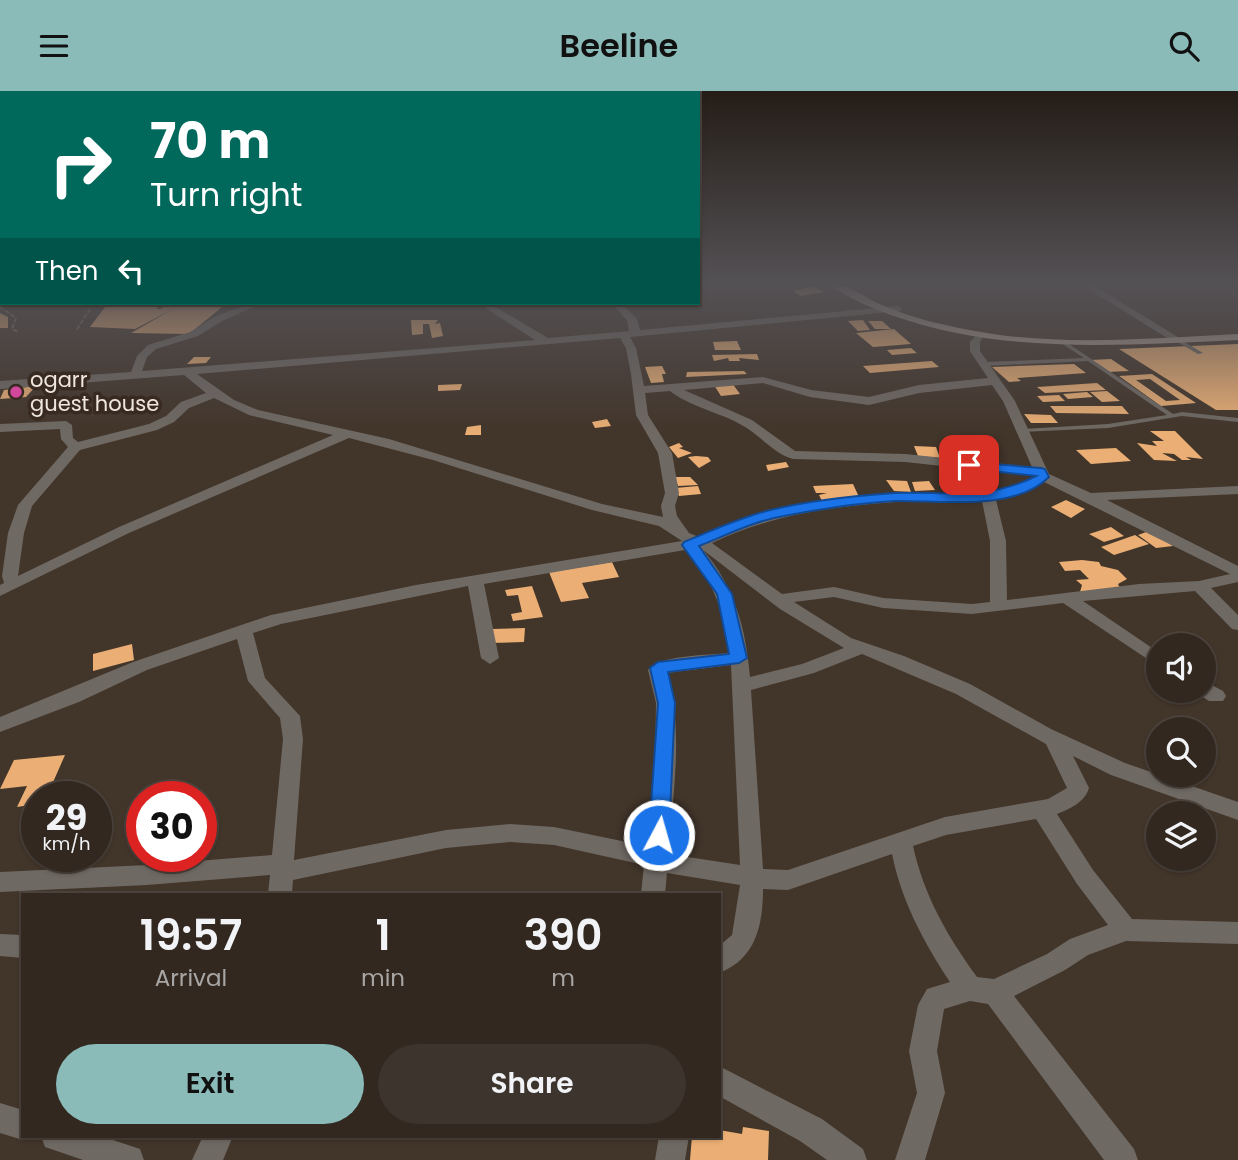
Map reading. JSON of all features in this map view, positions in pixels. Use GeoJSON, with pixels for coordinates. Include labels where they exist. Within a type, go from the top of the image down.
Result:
{"type":"FeatureCollection","features":[{"type":"Feature","properties":{"kind":"main road"},"geometry":{"type":"LineString","coordinates":[[967,333],[1063,342],[1238,334]]}},
{"type":"Feature","properties":{"kind":"main road"},"geometry":{"type":"LineString","coordinates":[[1006,333],[1034,337],[1172,337]]}},
{"type":"Feature","properties":{"kind":"street"},"geometry":{"type":"LineString","coordinates":[[135,375],[142,356],[152,347],[196,333]]}},
{"type":"Feature","properties":{"kind":"street"},"geometry":{"type":"LineString","coordinates":[[532,333],[547,342]]}},
{"type":"Feature","properties":{"kind":"street"},"geometry":{"type":"LineString","coordinates":[[0,385],[641,333]]}},
{"type":"Feature","properties":{"kind":"street"},"geometry":{"type":"LineString","coordinates":[[1165,333],[1172,337]]}},
{"type":"Feature","properties":{"kind":"street"},"geometry":{"type":"LineString","coordinates":[[629,334],[642,415],[665,453],[672,493],[668,506],[674,526]]}},
{"type":"Feature","properties":{"kind":"street"},"geometry":{"type":"LineString","coordinates":[[979,335],[974,347],[997,381],[1042,475]]}},
{"type":"Feature","properties":{"kind":"street"},"geometry":{"type":"LineString","coordinates":[[187,371],[214,394],[282,421],[347,434],[463,464],[613,511],[652,516],[674,526],[694,544],[725,594],[744,685],[743,755],[751,877],[744,939],[721,959]]}},
{"type":"Feature","properties":{"kind":"street"},"geometry":{"type":"LineString","coordinates":[[639,390],[763,380],[810,394],[869,401],[919,389],[997,381]]}},
{"type":"Feature","properties":{"kind":"street"},"geometry":{"type":"LineString","coordinates":[[674,388],[690,401],[750,423],[778,447],[793,454],[905,458],[1042,475],[1238,574]]}},
{"type":"Feature","properties":{"kind":"street"},"geometry":{"type":"LineString","coordinates":[[7,587],[16,533],[24,505],[75,447],[152,427],[170,419],[185,405],[214,394]]}},
{"type":"Feature","properties":{"kind":"street"},"geometry":{"type":"LineString","coordinates":[[0,428],[66,425],[67,439],[75,447]]}},
{"type":"Feature","properties":{"kind":"street"},"geometry":{"type":"LineString","coordinates":[[7,587],[270,464],[347,434]]}},
{"type":"Feature","properties":{"kind":"street"},"geometry":{"type":"LineString","coordinates":[[0,725],[72,697],[140,666],[306,611],[694,544],[755,518],[799,509],[914,496],[988,498],[1022,488],[1042,475]]}},
{"type":"Feature","properties":{"kind":"street"},"geometry":{"type":"LineString","coordinates":[[1088,497],[1238,490]]}},
{"type":"Feature","properties":{"kind":"street"},"geometry":{"type":"LineString","coordinates":[[988,498],[998,541],[999,607]]}},
{"type":"Feature","properties":{"kind":"street"},"geometry":{"type":"LineString","coordinates":[[694,544],[713,549],[838,638],[905,663],[963,689],[1054,739],[1118,769],[1234,814]]}},
{"type":"Feature","properties":{"kind":"street"},"geometry":{"type":"LineString","coordinates":[[780,599],[834,592],[895,604],[972,609],[1139,589],[1199,586],[1238,574]]}},
{"type":"Feature","properties":{"kind":"street"},"geometry":{"type":"LineString","coordinates":[[475,581],[490,658]]}},
{"type":"Feature","properties":{"kind":"street"},"geometry":{"type":"LineString","coordinates":[[1199,586],[1238,625]]}},
{"type":"Feature","properties":{"kind":"street"},"geometry":{"type":"LineString","coordinates":[[1067,598],[1146,652]]}},
{"type":"Feature","properties":{"kind":"street"},"geometry":{"type":"LineString","coordinates":[[244,630],[252,670],[257,681],[290,716],[293,739],[281,877]]}},
{"type":"Feature","properties":{"kind":"street"},"geometry":{"type":"LineString","coordinates":[[744,685],[807,669],[861,648]]}},
{"type":"Feature","properties":{"kind":"street"},"geometry":{"type":"LineString","coordinates":[[653,893],[665,767],[666,703],[658,668],[739,658]]}},
{"type":"Feature","properties":{"kind":"street"},"geometry":{"type":"LineString","coordinates":[[0,883],[147,875],[281,877],[446,839],[494,833],[554,836],[639,853],[656,860],[751,877],[788,880],[864,852],[901,844],[945,826],[1042,810],[1066,800],[1078,791],[1054,739]]}},
{"type":"Feature","properties":{"kind":"street"},"geometry":{"type":"LineString","coordinates":[[1042,810],[1085,877],[1126,930]]}},
{"type":"Feature","properties":{"kind":"street"},"geometry":{"type":"LineString","coordinates":[[901,844],[905,870],[919,906],[966,986],[1123,1160]]}},
{"type":"Feature","properties":{"kind":"street"},"geometry":{"type":"LineString","coordinates":[[910,1160],[931,1093],[923,1052],[931,1005],[966,986],[1056,962],[1079,947],[1126,930],[1238,933]]}},
{"type":"Feature","properties":{"kind":"street"},"geometry":{"type":"LineString","coordinates":[[0,945],[21,947]]}},
{"type":"Feature","properties":{"kind":"street"},"geometry":{"type":"LineString","coordinates":[[721,1081],[811,1130],[852,1160]]}},
{"type":"Feature","properties":{"kind":"street"},"geometry":{"type":"LineString","coordinates":[[0,1118],[21,1124]]}},
{"type":"Feature","properties":{"kind":"street"},"geometry":{"type":"LineString","coordinates":[[62,1138],[130,1160]]}},
{"type":"Feature","properties":{"kind":"street"},"geometry":{"type":"LineString","coordinates":[[207,1160],[217,1138]]}},
{"type":"Feature","properties":{"kind":"street"},"geometry":{"type":"LineString","coordinates":[[670,1160],[674,1138]]}},
{"type":"Feature","properties":{"kind":"lane"},"geometry":{"type":"LineString","coordinates":[[1172,337],[1200,353]]}},
{"type":"Feature","properties":{"kind":"lane"},"geometry":{"type":"LineString","coordinates":[[1063,342],[1170,414]]}},
{"type":"Feature","properties":{"kind":"lane"},"geometry":{"type":"LineString","coordinates":[[984,364],[1086,360]]}},
{"type":"Feature","properties":{"kind":"lane"},"geometry":{"type":"LineString","coordinates":[[1023,431],[1108,426],[1170,414],[1238,420]]}},
{"type":"Feature","properties":{"kind":"building"},"geometry":{"type":"Polygon","coordinates":[[[131,333],[190,333],[189,334],[131,333]]]}},
{"type":"Feature","properties":{"kind":"building"},"geometry":{"type":"Polygon","coordinates":[[[431,333],[442,333],[443,336],[432,338],[431,333]]]}},
{"type":"Feature","properties":{"kind":"building"},"geometry":{"type":"Polygon","coordinates":[[[856,333],[898,333],[911,344],[873,347],[856,333]]]}},
{"type":"Feature","properties":{"kind":"building"},"geometry":{"type":"Polygon","coordinates":[[[737,341],[741,350],[715,350],[713,342],[737,341]]]}},
{"type":"Feature","properties":{"kind":"building"},"geometry":{"type":"Polygon","coordinates":[[[1238,344],[1238,410],[1216,410],[1119,349],[1238,344]]]}},
{"type":"Feature","properties":{"kind":"building"},"geometry":{"type":"Polygon","coordinates":[[[911,348],[917,353],[892,355],[887,350],[911,348]]]}},
{"type":"Feature","properties":{"kind":"building"},"geometry":{"type":"Polygon","coordinates":[[[757,354],[759,360],[739,358],[740,361],[729,361],[728,358],[714,361],[712,355],[757,354]]]}},
{"type":"Feature","properties":{"kind":"building"},"geometry":{"type":"Polygon","coordinates":[[[194,357],[211,357],[206,363],[187,364],[194,357]]]}},
{"type":"Feature","properties":{"kind":"building"},"geometry":{"type":"Polygon","coordinates":[[[1111,359],[1129,371],[1107,372],[1090,360],[1111,359]]]}},
{"type":"Feature","properties":{"kind":"building"},"geometry":{"type":"Polygon","coordinates":[[[932,361],[939,367],[870,373],[863,366],[932,361]]]}},
{"type":"Feature","properties":{"kind":"building"},"geometry":{"type":"Polygon","coordinates":[[[1074,364],[1086,373],[1017,378],[1021,381],[1009,382],[992,367],[1074,364]]]}},
{"type":"Feature","properties":{"kind":"building"},"geometry":{"type":"Polygon","coordinates":[[[662,366],[666,374],[662,374],[664,382],[651,383],[645,367],[662,366]]]}},
{"type":"Feature","properties":{"kind":"building"},"geometry":{"type":"Polygon","coordinates":[[[744,371],[747,374],[686,377],[687,372],[744,371]]]}},
{"type":"Feature","properties":{"kind":"building"},"geometry":{"type":"Polygon","coordinates":[[[1152,374],[1196,403],[1161,406],[1119,376],[1152,374]],[[1150,379],[1136,380],[1166,401],[1180,400],[1150,379]]]}},
{"type":"Feature","properties":{"kind":"building"},"geometry":{"type":"Polygon","coordinates":[[[732,383],[740,394],[721,396],[714,385],[732,383]]]}},
{"type":"Feature","properties":{"kind":"building"},"geometry":{"type":"Polygon","coordinates":[[[1097,383],[1106,390],[1045,393],[1037,387],[1097,383]]]}},
{"type":"Feature","properties":{"kind":"building"},"geometry":{"type":"Polygon","coordinates":[[[462,384],[460,390],[438,391],[438,385],[462,384]]]}},
{"type":"Feature","properties":{"kind":"building","name":"ogarr guest house"},"geometry":{"type":"Polygon","coordinates":[[[36,386],[26,397],[0,399],[4,390],[36,386]]]}},
{"type":"Feature","properties":{"kind":"building"},"geometry":{"type":"Polygon","coordinates":[[[1107,391],[1120,401],[1102,402],[1090,392],[1107,391]]]}},
{"type":"Feature","properties":{"kind":"building"},"geometry":{"type":"Polygon","coordinates":[[[1087,392],[1093,397],[1068,399],[1063,394],[1087,392]]]}},
{"type":"Feature","properties":{"kind":"building"},"geometry":{"type":"Polygon","coordinates":[[[1059,395],[1065,401],[1043,402],[1037,396],[1059,395]]]}},
{"type":"Feature","properties":{"kind":"building"},"geometry":{"type":"Polygon","coordinates":[[[1050,406],[1122,406],[1129,414],[1056,413],[1050,406]]]}},
{"type":"Feature","properties":{"kind":"building"},"geometry":{"type":"Polygon","coordinates":[[[1024,414],[1051,415],[1058,423],[1031,423],[1024,414]]]}},
{"type":"Feature","properties":{"kind":"building"},"geometry":{"type":"Polygon","coordinates":[[[607,419],[611,426],[595,428],[592,422],[607,419]]]}},
{"type":"Feature","properties":{"kind":"building"},"geometry":{"type":"Polygon","coordinates":[[[481,425],[481,435],[465,435],[467,427],[481,425]]]}},
{"type":"Feature","properties":{"kind":"building"},"geometry":{"type":"Polygon","coordinates":[[[1150,431],[1175,431],[1203,459],[1186,457],[1191,460],[1182,460],[1174,454],[1162,453],[1177,461],[1154,460],[1137,443],[1157,446],[1152,441],[1164,441],[1150,431]]]}},
{"type":"Feature","properties":{"kind":"building"},"geometry":{"type":"Polygon","coordinates":[[[991,439],[998,444],[977,446],[972,441],[991,439]]]}},
{"type":"Feature","properties":{"kind":"building"},"geometry":{"type":"Polygon","coordinates":[[[679,443],[683,447],[679,448],[692,453],[678,458],[669,447],[679,443]]]}},
{"type":"Feature","properties":{"kind":"building"},"geometry":{"type":"Polygon","coordinates":[[[914,446],[936,447],[940,458],[918,456],[914,446]]]}},
{"type":"Feature","properties":{"kind":"building"},"geometry":{"type":"Polygon","coordinates":[[[1116,448],[1131,461],[1091,464],[1076,450],[1116,448]]]}},
{"type":"Feature","properties":{"kind":"building"},"geometry":{"type":"Polygon","coordinates":[[[688,457],[708,457],[711,461],[699,468],[688,457]]]}},
{"type":"Feature","properties":{"kind":"building"},"geometry":{"type":"Polygon","coordinates":[[[786,462],[789,467],[768,471],[766,465],[786,462]]]}},
{"type":"Feature","properties":{"kind":"building"},"geometry":{"type":"Polygon","coordinates":[[[675,477],[690,477],[698,485],[678,486],[675,477]]]}},
{"type":"Feature","properties":{"kind":"building"},"geometry":{"type":"Polygon","coordinates":[[[886,480],[907,481],[911,492],[894,491],[886,480]]]}},
{"type":"Feature","properties":{"kind":"building"},"geometry":{"type":"Polygon","coordinates":[[[929,481],[935,490],[915,491],[912,482],[929,481]]]}},
{"type":"Feature","properties":{"kind":"building"},"geometry":{"type":"Polygon","coordinates":[[[853,484],[859,497],[822,501],[819,495],[827,493],[816,493],[813,486],[853,484]]]}},
{"type":"Feature","properties":{"kind":"building"},"geometry":{"type":"Polygon","coordinates":[[[698,486],[701,494],[679,496],[675,488],[698,486]]]}},
{"type":"Feature","properties":{"kind":"building"},"geometry":{"type":"Polygon","coordinates":[[[1066,500],[1085,509],[1071,518],[1051,507],[1066,500]]]}},
{"type":"Feature","properties":{"kind":"building"},"geometry":{"type":"Polygon","coordinates":[[[1111,527],[1124,536],[1104,542],[1089,534],[1111,527]]]}},
{"type":"Feature","properties":{"kind":"building"},"geometry":{"type":"Polygon","coordinates":[[[1149,531],[1173,546],[1156,548],[1138,535],[1149,531]]]}},
{"type":"Feature","properties":{"kind":"building"},"geometry":{"type":"Polygon","coordinates":[[[1135,535],[1149,544],[1114,555],[1101,547],[1135,535]]]}},
{"type":"Feature","properties":{"kind":"building"},"geometry":{"type":"Polygon","coordinates":[[[612,562],[619,577],[582,583],[589,598],[561,602],[549,572],[612,562]]]}},
{"type":"Feature","properties":{"kind":"building"},"geometry":{"type":"Polygon","coordinates":[[[1059,562],[1099,562],[1101,566],[1118,570],[1127,579],[1118,584],[1120,588],[1080,592],[1082,585],[1076,580],[1089,579],[1080,570],[1065,571],[1059,562]]]}},
{"type":"Feature","properties":{"kind":"building"},"geometry":{"type":"Polygon","coordinates":[[[532,586],[543,617],[513,621],[511,614],[522,612],[518,595],[507,596],[505,590],[532,586]]]}},
{"type":"Feature","properties":{"kind":"building"},"geometry":{"type":"Polygon","coordinates":[[[525,628],[524,642],[490,643],[492,629],[525,628]]]}},
{"type":"Feature","properties":{"kind":"building"},"geometry":{"type":"Polygon","coordinates":[[[132,644],[134,660],[93,671],[93,654],[132,644]]]}},
{"type":"Feature","properties":{"kind":"building"},"geometry":{"type":"Polygon","coordinates":[[[65,755],[54,781],[21,781],[21,787],[0,789],[14,760],[65,755]]]}},
{"type":"Feature","properties":{"kind":"building"},"geometry":{"type":"Polygon","coordinates":[[[743,1127],[769,1131],[768,1160],[690,1160],[692,1138],[721,1138],[721,1130],[742,1134],[743,1127]]]}},
{"type":"Feature","properties":{"kind":"place","name":"ogarr guest house"},"geometry":{"type":"Point","coordinates":[16,392]}},
{"type":"Feature","properties":{"kind":"route"},"geometry":{"type":"LineString","coordinates":[[659,835],[665,767],[666,703],[658,668],[739,658],[725,594],[701,556],[690,545],[755,518],[783,512],[893,497],[988,498],[1009,493],[1043,477],[1041,472],[969,465]]}}]}
